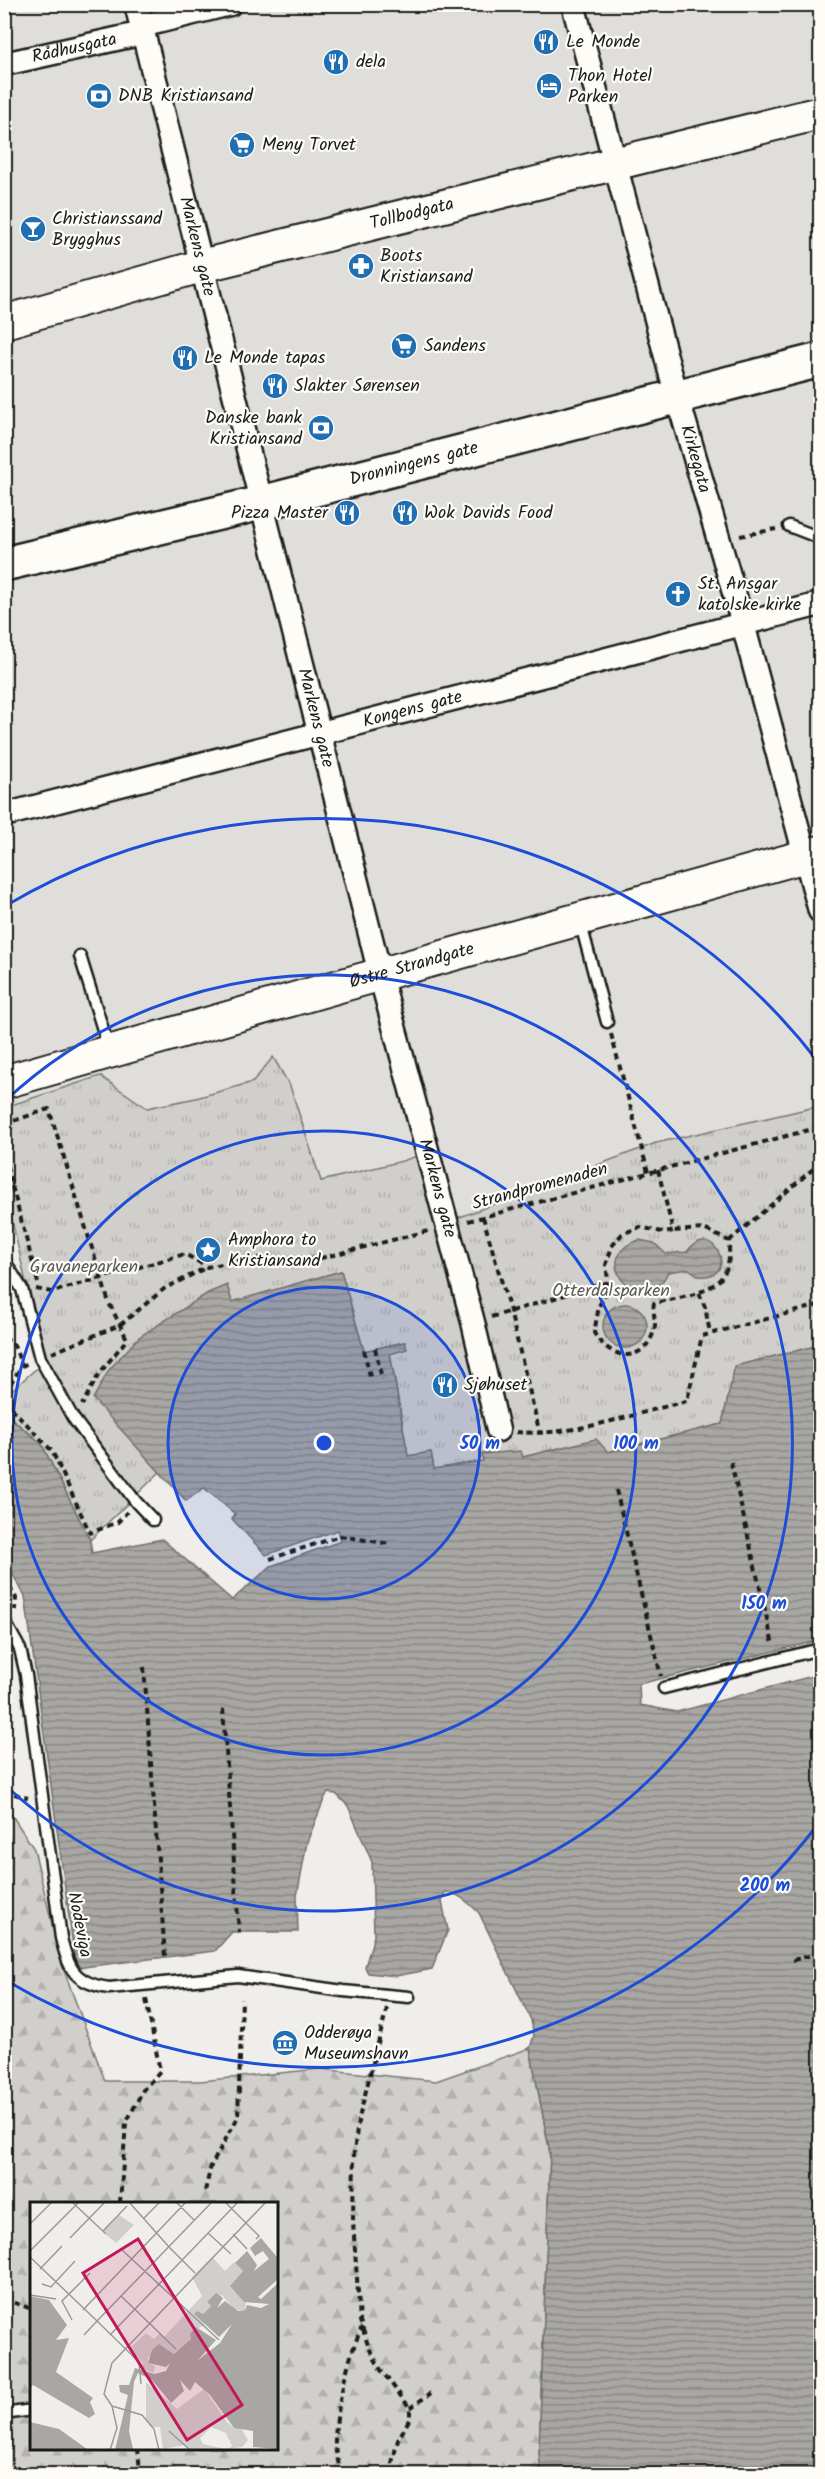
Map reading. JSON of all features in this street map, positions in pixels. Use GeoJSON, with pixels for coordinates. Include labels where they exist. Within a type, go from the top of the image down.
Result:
{"type":"FeatureCollection","features":[{"type":"Feature","properties":{"kind":"main road","name":"Tollbodgata"},"geometry":{"type":"LineString","coordinates":[[4,322],[201,266],[820,113]]}},
{"type":"Feature","properties":{"kind":"main road","name":"Dronningens gate"},"geometry":{"type":"LineString","coordinates":[[4,564],[261,503],[820,360]]}},
{"type":"Feature","properties":{"kind":"main road","name":"Østre Strandgate"},"geometry":{"type":"LineString","coordinates":[[4,1082],[380,974],[813,854]]}},
{"type":"Feature","properties":{"kind":"street","name":"Rådhusgata"},"geometry":{"type":"LineString","coordinates":[[4,64],[83,45],[140,21],[230,4]]}},
{"type":"Feature","properties":{"kind":"street","name":"Kirkegata"},"geometry":{"type":"LineString","coordinates":[[574,9],[676,396],[813,854],[820,911]]}},
{"type":"Feature","properties":{"kind":"street","name":"Markens gate"},"geometry":{"type":"LineString","coordinates":[[140,21],[380,974],[473,1322],[498,1430]]}},
{"type":"Feature","properties":{"kind":"street","name":"Kongens gate"},"geometry":{"type":"LineString","coordinates":[[4,815],[820,604]]}},
{"type":"Feature","properties":{"kind":"lane"},"geometry":{"type":"LineString","coordinates":[[789,526],[820,538]]}},
{"type":"Feature","properties":{"kind":"lane"},"geometry":{"type":"LineString","coordinates":[[580,920],[607,1022]]}},
{"type":"Feature","properties":{"kind":"lane"},"geometry":{"type":"LineString","coordinates":[[80,956],[110,1052]]}},
{"type":"Feature","properties":{"kind":"lane"},"geometry":{"type":"LineString","coordinates":[[4,1260],[22,1289],[40,1359],[73,1418],[136,1502],[153,1520]]}},
{"type":"Feature","properties":{"kind":"lane","name":"Nodeviga"},"geometry":{"type":"LineString","coordinates":[[4,1620],[20,1648],[27,1675],[61,1938],[67,1963],[74,1974],[96,1986],[143,1986],[213,1978],[252,1977],[343,1991],[409,1997]]}},
{"type":"Feature","properties":{"kind":"lane"},"geometry":{"type":"LineString","coordinates":[[664,1688],[820,1649]]}},
{"type":"Feature","properties":{"kind":"lane"},"geometry":{"type":"LineString","coordinates":[[4,2414],[30,2410]]}},
{"type":"Feature","properties":{"kind":"path"},"geometry":{"type":"LineString","coordinates":[[718,541],[789,526]]}},
{"type":"Feature","properties":{"kind":"path"},"geometry":{"type":"LineString","coordinates":[[607,1022],[648,1172]]}},
{"type":"Feature","properties":{"kind":"path"},"geometry":{"type":"LineString","coordinates":[[4,1124],[49,1109],[109,1303],[127,1339],[99,1374],[86,1401],[73,1418]]}},
{"type":"Feature","properties":{"kind":"path","name":"Strandpromenaden"},"geometry":{"type":"LineString","coordinates":[[22,1365],[120,1325],[164,1288],[207,1267],[250,1258],[321,1258],[820,1127]]}},
{"type":"Feature","properties":{"kind":"path"},"geometry":{"type":"LineString","coordinates":[[4,1156],[39,1288]]}},
{"type":"Feature","properties":{"kind":"path"},"geometry":{"type":"LineString","coordinates":[[729,1241],[704,1229],[666,1233],[640,1227],[622,1234],[612,1246],[609,1256],[606,1275],[609,1282],[598,1306],[594,1333],[608,1350],[627,1355],[637,1353],[650,1340],[655,1326],[654,1303],[699,1293],[717,1282],[726,1271],[729,1241],[820,1163]]}},
{"type":"Feature","properties":{"kind":"path"},"geometry":{"type":"LineString","coordinates":[[658,1170],[673,1231]]}},
{"type":"Feature","properties":{"kind":"path"},"geometry":{"type":"LineString","coordinates":[[483,1217],[510,1311],[540,1434]]}},
{"type":"Feature","properties":{"kind":"path"},"geometry":{"type":"LineString","coordinates":[[22,1289],[39,1288],[52,1292],[185,1254],[207,1267]]}},
{"type":"Feature","properties":{"kind":"path"},"geometry":{"type":"LineString","coordinates":[[473,1322],[609,1282]]}},
{"type":"Feature","properties":{"kind":"path"},"geometry":{"type":"LineString","coordinates":[[699,1293],[705,1308],[710,1333]]}},
{"type":"Feature","properties":{"kind":"path"},"geometry":{"type":"LineString","coordinates":[[498,1430],[540,1434],[687,1401],[702,1336],[820,1305]]}},
{"type":"Feature","properties":{"kind":"path"},"geometry":{"type":"LineString","coordinates":[[4,1338],[13,1343],[22,1365],[4,1393]]}},
{"type":"Feature","properties":{"kind":"path"},"geometry":{"type":"LineString","coordinates":[[375,1348],[382,1379]]}},
{"type":"Feature","properties":{"kind":"path"},"geometry":{"type":"LineString","coordinates":[[364,1350],[371,1381]]}},
{"type":"Feature","properties":{"kind":"path"},"geometry":{"type":"LineString","coordinates":[[4,1400],[52,1451],[90,1533],[118,1522],[136,1502]]}},
{"type":"Feature","properties":{"kind":"path"},"geometry":{"type":"LineString","coordinates":[[731,1462],[776,1661]]}},
{"type":"Feature","properties":{"kind":"path"},"geometry":{"type":"LineString","coordinates":[[616,1490],[664,1688]]}},
{"type":"Feature","properties":{"kind":"path"},"geometry":{"type":"LineString","coordinates":[[270,1559],[340,1536],[391,1544]]}},
{"type":"Feature","properties":{"kind":"path"},"geometry":{"type":"LineString","coordinates":[[144,1667],[165,1956]]}},
{"type":"Feature","properties":{"kind":"path"},"geometry":{"type":"LineString","coordinates":[[223,1708],[239,1932]]}},
{"type":"Feature","properties":{"kind":"path"},"geometry":{"type":"LineString","coordinates":[[4,1791],[43,1801]]}},
{"type":"Feature","properties":{"kind":"path"},"geometry":{"type":"LineString","coordinates":[[793,1960],[820,1953]]}},
{"type":"Feature","properties":{"kind":"path"},"geometry":{"type":"LineString","coordinates":[[120,2202],[126,2123],[143,2090],[159,2070],[143,1986]]}},
{"type":"Feature","properties":{"kind":"path"},"geometry":{"type":"LineString","coordinates":[[389,1996],[358,2122],[354,2152],[353,2222],[357,2259],[357,2294],[362,2327],[369,2348],[381,2370],[410,2408],[410,2418],[398,2440],[392,2463],[392,2475]]}},
{"type":"Feature","properties":{"kind":"path"},"geometry":{"type":"LineString","coordinates":[[205,2191],[212,2166],[238,2117],[242,1999]]}},
{"type":"Feature","properties":{"kind":"path"},"geometry":{"type":"LineString","coordinates":[[4,2299],[30,2307]]}},
{"type":"Feature","properties":{"kind":"path"},"geometry":{"type":"LineString","coordinates":[[342,2475],[335,2442],[337,2426],[348,2365],[362,2327]]}},
{"type":"Feature","properties":{"kind":"path"},"geometry":{"type":"LineString","coordinates":[[410,2408],[431,2393]]}},
{"type":"Feature","properties":{"kind":"path"},"geometry":{"type":"LineString","coordinates":[[138,2449],[140,2475]]}},
{"type":"Feature","properties":{"kind":"shaded area"},"geometry":{"type":"Polygon","coordinates":[[[5,5],[820,5],[820,1106],[656,1143],[444,1223],[426,1153],[321,1181],[290,1086],[253,1082],[196,1098],[146,1108],[100,1076],[5,1107],[5,5]]]}},
{"type":"Feature","properties":{"kind":"shaded area"},"geometry":{"type":"Polygon","coordinates":[[[639,1240],[654,1243],[666,1254],[687,1252],[696,1243],[705,1241],[713,1245],[718,1252],[721,1261],[719,1269],[712,1275],[699,1276],[689,1269],[668,1272],[657,1287],[645,1292],[634,1290],[624,1282],[618,1272],[617,1260],[624,1248],[639,1240]]]}},
{"type":"Feature","properties":{"kind":"shaded area"},"geometry":{"type":"Polygon","coordinates":[[[341,1271],[364,1351],[405,1342],[407,1349],[390,1354],[408,1456],[431,1452],[434,1469],[483,1461],[482,1454],[521,1451],[523,1457],[596,1439],[608,1452],[722,1424],[735,1366],[820,1345],[820,1640],[639,1684],[640,1705],[677,1712],[820,1674],[820,2474],[541,2474],[539,2451],[550,2153],[530,2048],[534,2035],[531,2020],[479,1913],[455,1894],[445,1892],[442,1902],[448,1930],[432,1969],[396,1976],[368,1973],[365,1967],[374,1936],[372,1862],[348,1806],[336,1794],[328,1793],[325,1797],[307,1842],[297,1896],[298,1932],[232,1932],[215,1951],[76,1968],[25,1596],[5,1561],[4,1413],[41,1443],[90,1540],[92,1553],[162,1539],[232,1600],[271,1566],[341,1541],[338,1530],[266,1555],[232,1519],[235,1514],[204,1488],[186,1501],[93,1399],[109,1370],[139,1337],[208,1293],[227,1285],[232,1302],[341,1271]]]}},
{"type":"Feature","properties":{"kind":"shaded area"},"geometry":{"type":"Polygon","coordinates":[[[625,1304],[634,1305],[641,1310],[646,1317],[646,1335],[641,1342],[634,1347],[625,1348],[616,1347],[609,1342],[604,1335],[603,1326],[604,1317],[609,1310],[616,1305],[625,1304]]]}},
{"type":"Feature","properties":{"kind":"green space"},"geometry":{"type":"Polygon","coordinates":[[[273,1057],[290,1086],[321,1181],[426,1153],[444,1223],[656,1143],[820,1106],[820,1345],[735,1366],[722,1424],[607,1452],[596,1439],[523,1457],[482,1455],[483,1461],[434,1469],[431,1452],[408,1456],[390,1353],[404,1342],[364,1351],[341,1271],[232,1302],[227,1286],[110,1370],[94,1398],[160,1472],[90,1540],[41,1443],[5,1413],[4,1397],[47,1359],[35,1323],[5,1189],[5,1107],[100,1076],[147,1108],[196,1098],[253,1082],[273,1057]]]}},
{"type":"Feature","properties":{"kind":"green space"},"geometry":{"type":"Polygon","coordinates":[[[4,1803],[34,1849],[62,1965],[105,2081],[200,2081],[320,2069],[436,2081],[530,2048],[550,2153],[539,2451],[541,2474],[5,2474],[4,1803]]]}},
{"type":"Feature","properties":{"kind":"place","name":"Le Monde"},"geometry":{"type":"Point","coordinates":[546,42]}},
{"type":"Feature","properties":{"kind":"place","name":"dela"},"geometry":{"type":"Point","coordinates":[336,62]}},
{"type":"Feature","properties":{"kind":"place","name":"Thon Hotel Parken"},"geometry":{"type":"Point","coordinates":[549,86]}},
{"type":"Feature","properties":{"kind":"place","name":"DNB Kristiansand"},"geometry":{"type":"Point","coordinates":[99,96]}},
{"type":"Feature","properties":{"kind":"place","name":"Meny Torvet"},"geometry":{"type":"Point","coordinates":[242,145]}},
{"type":"Feature","properties":{"kind":"place","name":"Christianssand Brygghus"},"geometry":{"type":"Point","coordinates":[33,229]}},
{"type":"Feature","properties":{"kind":"place","name":"Boots Kristiansand"},"geometry":{"type":"Point","coordinates":[361,266]}},
{"type":"Feature","properties":{"kind":"place","name":"Sandens"},"geometry":{"type":"Point","coordinates":[404,346]}},
{"type":"Feature","properties":{"kind":"place","name":"Le Monde tapas"},"geometry":{"type":"Point","coordinates":[185,358]}},
{"type":"Feature","properties":{"kind":"place","name":"Slakter Sørensen"},"geometry":{"type":"Point","coordinates":[275,386]}},
{"type":"Feature","properties":{"kind":"place","name":"Danske bank Kristiansand"},"geometry":{"type":"Point","coordinates":[321,428]}},
{"type":"Feature","properties":{"kind":"place","name":"Pizza Master"},"geometry":{"type":"Point","coordinates":[347,513]}},
{"type":"Feature","properties":{"kind":"place","name":"Wok Davids Food"},"geometry":{"type":"Point","coordinates":[405,513]}},
{"type":"Feature","properties":{"kind":"place","name":"St. Ansgar katolske kirke"},"geometry":{"type":"Point","coordinates":[678,594]}},
{"type":"Feature","properties":{"kind":"place","name":"Amphora to Kristiansand"},"geometry":{"type":"Point","coordinates":[208,1250]}},
{"type":"Feature","properties":{"kind":"place","name":"Sjøhuset"},"geometry":{"type":"Point","coordinates":[445,1385]}},
{"type":"Feature","properties":{"kind":"place","name":"Odderøya Museumshavn"},"geometry":{"type":"Point","coordinates":[285,2043]}},
{"type":"Feature","properties":{"kind":"park label","name":"Gravaneparken"},"geometry":{"type":"Point","coordinates":[84,1267]}},
{"type":"Feature","properties":{"kind":"park label","name":"Otterdalsparken"},"geometry":{"type":"Point","coordinates":[611,1291]}}]}
